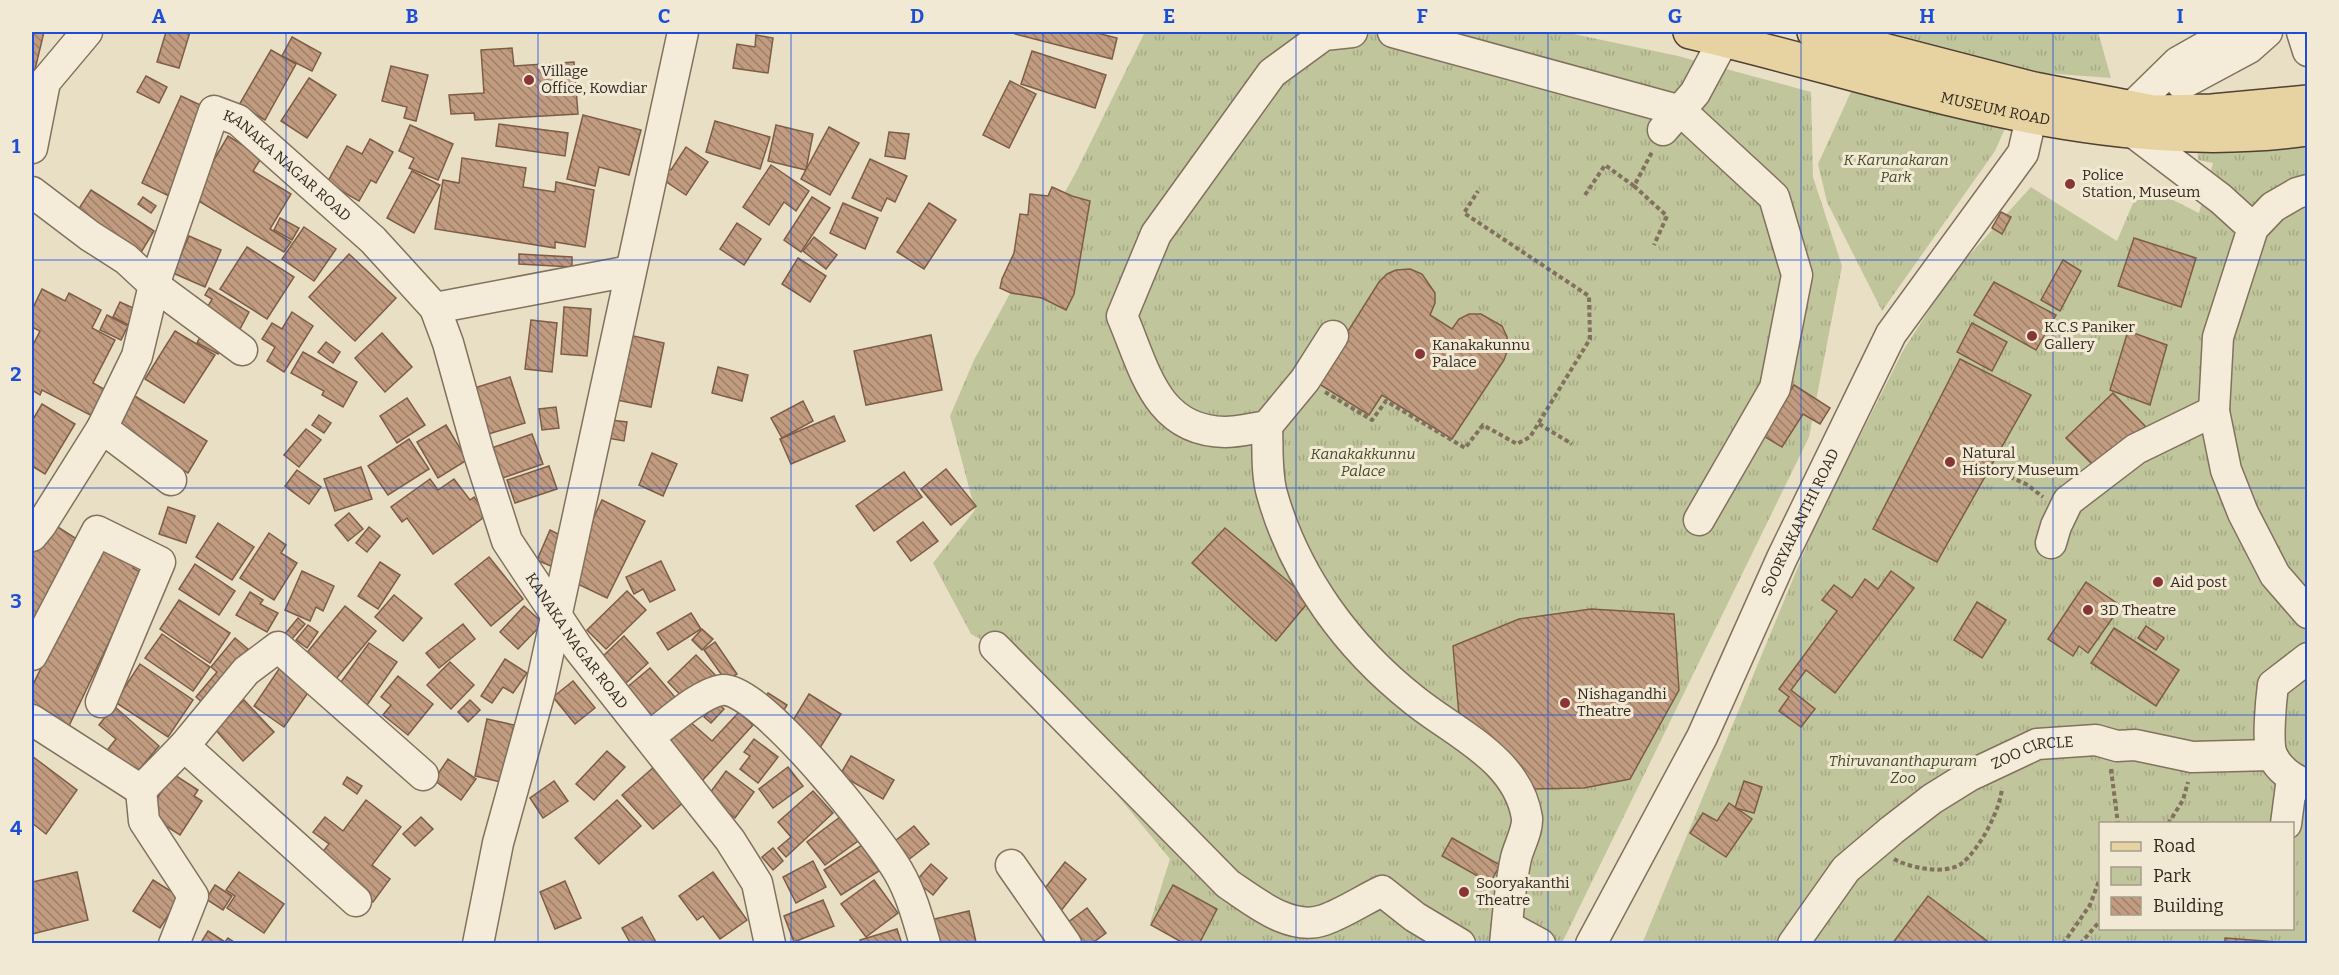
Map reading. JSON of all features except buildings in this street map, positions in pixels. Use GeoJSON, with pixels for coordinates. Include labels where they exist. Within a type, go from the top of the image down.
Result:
{"type":"FeatureCollection","features":[{"type":"Feature","properties":{"kind":"main road","name":"MUSEUM ROAD"},"geometry":{"type":"LineString","coordinates":[[1690,32],[2031,118],[2139,117],[2307,102]]}},
{"type":"Feature","properties":{"kind":"main road","name":"MUSEUM ROAD"},"geometry":{"type":"LineString","coordinates":[[1814,32],[2216,136],[2269,135],[2307,129]]}},
{"type":"Feature","properties":{"kind":"street"},"geometry":{"type":"LineString","coordinates":[[32,148],[45,82],[87,32]]}},
{"type":"Feature","properties":{"kind":"street"},"geometry":{"type":"LineString","coordinates":[[478,944],[498,843],[540,691],[683,32]]}},
{"type":"Feature","properties":{"kind":"street"},"geometry":{"type":"LineString","coordinates":[[1333,336],[1305,380],[1267,426],[1226,432],[1190,427],[1163,406],[1122,316],[1156,234],[1272,73],[1324,35],[1352,32]]}},
{"type":"Feature","properties":{"kind":"street"},"geometry":{"type":"LineString","coordinates":[[1393,32],[1672,121],[1774,197],[1797,275],[1775,388],[1699,520]]}},
{"type":"Feature","properties":{"kind":"street"},"geometry":{"type":"LineString","coordinates":[[2139,117],[2178,62],[2231,32]]}},
{"type":"Feature","properties":{"kind":"street"},"geometry":{"type":"LineString","coordinates":[[2139,117],[2186,81],[2249,48],[2267,32]]}},
{"type":"Feature","properties":{"kind":"street"},"geometry":{"type":"LineString","coordinates":[[2302,32],[2307,51]]}},
{"type":"Feature","properties":{"kind":"street"},"geometry":{"type":"LineString","coordinates":[[1672,121],[1695,93],[1724,39]]}},
{"type":"Feature","properties":{"kind":"street","name":"KANAKA NAGAR ROAD"},"geometry":{"type":"LineString","coordinates":[[154,285],[214,111],[238,120],[373,240],[435,308],[448,343],[478,450],[507,541],[578,648],[730,840],[757,883],[770,944]]}},
{"type":"Feature","properties":{"kind":"street"},"geometry":{"type":"LineString","coordinates":[[2139,117],[2253,228]]}},
{"type":"Feature","properties":{"kind":"street","name":"SOORYAKANTHI ROAD"},"geometry":{"type":"LineString","coordinates":[[1592,944],[1702,736],[1782,558],[1891,334],[2023,153],[2031,118]]}},
{"type":"Feature","properties":{"kind":"street"},"geometry":{"type":"LineString","coordinates":[[2307,190],[2273,207],[2253,228],[2218,337],[2214,411],[2226,470],[2243,513],[2275,575],[2307,613]]}},
{"type":"Feature","properties":{"kind":"street"},"geometry":{"type":"LineString","coordinates":[[32,192],[90,236],[126,259],[154,285],[242,350]]}},
{"type":"Feature","properties":{"kind":"street"},"geometry":{"type":"LineString","coordinates":[[435,308],[630,271]]}},
{"type":"Feature","properties":{"kind":"street"},"geometry":{"type":"LineString","coordinates":[[32,536],[102,428],[137,356],[154,285]]}},
{"type":"Feature","properties":{"kind":"street"},"geometry":{"type":"LineString","coordinates":[[2051,543],[2068,501],[2136,448],[2214,411]]}},
{"type":"Feature","properties":{"kind":"street"},"geometry":{"type":"LineString","coordinates":[[1267,426],[1271,492],[1296,558],[1324,606],[1364,655],[1414,701],[1465,735],[1511,776],[1527,820],[1516,859],[1506,935],[1540,944]]}},
{"type":"Feature","properties":{"kind":"street"},"geometry":{"type":"LineString","coordinates":[[102,428],[171,480]]}},
{"type":"Feature","properties":{"kind":"street"},"geometry":{"type":"LineString","coordinates":[[32,655],[97,531],[160,562],[101,702]]}},
{"type":"Feature","properties":{"kind":"street"},"geometry":{"type":"LineString","coordinates":[[174,944],[193,896],[144,821],[141,790],[184,746],[246,671],[278,647],[423,775]]}},
{"type":"Feature","properties":{"kind":"street"},"geometry":{"type":"LineString","coordinates":[[995,647],[1228,884],[1265,909],[1285,918],[1306,922],[1323,921],[1382,891],[1415,917],[1460,944]]}},
{"type":"Feature","properties":{"kind":"street"},"geometry":{"type":"LineString","coordinates":[[2287,822],[2300,782],[2272,755],[2270,710],[2273,685],[2307,658]]}},
{"type":"Feature","properties":{"kind":"street"},"geometry":{"type":"LineString","coordinates":[[649,737],[700,700],[721,690],[731,691],[754,704],[802,751],[869,828],[899,872],[915,909],[925,944]]}},
{"type":"Feature","properties":{"kind":"street"},"geometry":{"type":"LineString","coordinates":[[32,720],[141,790]]}},
{"type":"Feature","properties":{"kind":"street","name":"ZOO CIRCLE"},"geometry":{"type":"LineString","coordinates":[[1793,944],[1846,869],[1872,847],[1932,799],[1968,776],[2037,744],[2096,740],[2194,757],[2272,755]]}},
{"type":"Feature","properties":{"kind":"street"},"geometry":{"type":"LineString","coordinates":[[184,746],[356,901]]}},
{"type":"Feature","properties":{"kind":"street"},"geometry":{"type":"LineString","coordinates":[[1011,865],[1066,944]]}},
{"type":"Feature","properties":{"kind":"path"},"geometry":{"type":"LineString","coordinates":[[1634,186],[1672,121]]}},
{"type":"Feature","properties":{"kind":"path"},"geometry":{"type":"LineString","coordinates":[[1585,195],[1605,165],[1634,186],[1667,216],[1654,245]]}},
{"type":"Feature","properties":{"kind":"path"},"geometry":{"type":"LineString","coordinates":[[1305,380],[1372,420],[1386,400],[1465,448],[1483,425],[1517,444],[1530,437],[1590,339],[1589,296],[1464,213],[1478,191]]}},
{"type":"Feature","properties":{"kind":"path"},"geometry":{"type":"LineString","coordinates":[[1539,424],[1572,444]]}},
{"type":"Feature","properties":{"kind":"path"},"geometry":{"type":"LineString","coordinates":[[1996,471],[2026,484]]}},
{"type":"Feature","properties":{"kind":"path"},"geometry":{"type":"LineString","coordinates":[[2110,744],[2118,822]]}},
{"type":"Feature","properties":{"kind":"path"},"geometry":{"type":"LineString","coordinates":[[2169,822],[2183,800],[2194,757]]}},
{"type":"Feature","properties":{"kind":"path"},"geometry":{"type":"LineString","coordinates":[[1872,847],[1901,863],[1935,870],[1960,864],[1992,823],[2001,800],[2002,784],[1993,765]]}},
{"type":"Feature","properties":{"kind":"path"},"geometry":{"type":"LineString","coordinates":[[2062,944],[2090,905],[2099,881]]}},
{"type":"Feature","properties":{"kind":"path"},"geometry":{"type":"LineString","coordinates":[[2080,944],[2099,922]]}},
{"type":"Feature","properties":{"kind":"green space","name":"Kanakakkunnu Palace"},"geometry":{"type":"Polygon","coordinates":[[[1145,32],[1564,32],[1678,56],[1811,92],[1813,177],[1842,266],[1809,437],[1562,943],[1216,944],[1196,941],[1150,923],[1170,859],[995,647],[971,634],[933,563],[975,510],[950,416],[974,360],[1077,170],[1145,32]]]}},
{"type":"Feature","properties":{"kind":"green space"},"geometry":{"type":"Polygon","coordinates":[[[1887,32],[2098,32],[2111,78],[2044,73],[1887,32]]]}},
{"type":"Feature","properties":{"kind":"green space","name":"K Karunakaran Park"},"geometry":{"type":"Polygon","coordinates":[[[1856,81],[2007,124],[1995,151],[1882,311],[1827,202],[1818,164],[1856,81]]]}},
{"type":"Feature","properties":{"kind":"green space","name":"Thiruvananthapuram Zoo"},"geometry":{"type":"Polygon","coordinates":[[[2307,134],[2307,943],[1642,944],[1817,521],[1904,349],[1953,273],[2031,187],[2117,241],[2141,184],[2199,213],[2213,163],[2198,160],[2197,141],[2307,134]]]}},
{"type":"Feature","properties":{"kind":"place","name":"Village Office, Kowdiar"},"geometry":{"type":"Point","coordinates":[529,80]}},
{"type":"Feature","properties":{"kind":"place","name":"Police Station, Museum"},"geometry":{"type":"Point","coordinates":[2070,184]}},
{"type":"Feature","properties":{"kind":"place","name":"K.C.S Paniker Gallery"},"geometry":{"type":"Point","coordinates":[2032,336]}},
{"type":"Feature","properties":{"kind":"place","name":"Kanakakunnu Palace"},"geometry":{"type":"Point","coordinates":[1420,354]}},
{"type":"Feature","properties":{"kind":"place","name":"Natural History Museum"},"geometry":{"type":"Point","coordinates":[1950,462]}},
{"type":"Feature","properties":{"kind":"place","name":"Aid post"},"geometry":{"type":"Point","coordinates":[2158,582]}},
{"type":"Feature","properties":{"kind":"place","name":"3D Theatre"},"geometry":{"type":"Point","coordinates":[2088,610]}},
{"type":"Feature","properties":{"kind":"place","name":"Nishagandhi Theatre"},"geometry":{"type":"Point","coordinates":[1565,703]}},
{"type":"Feature","properties":{"kind":"place","name":"Sooryakanthi Theatre"},"geometry":{"type":"Point","coordinates":[1464,892]}}]}
